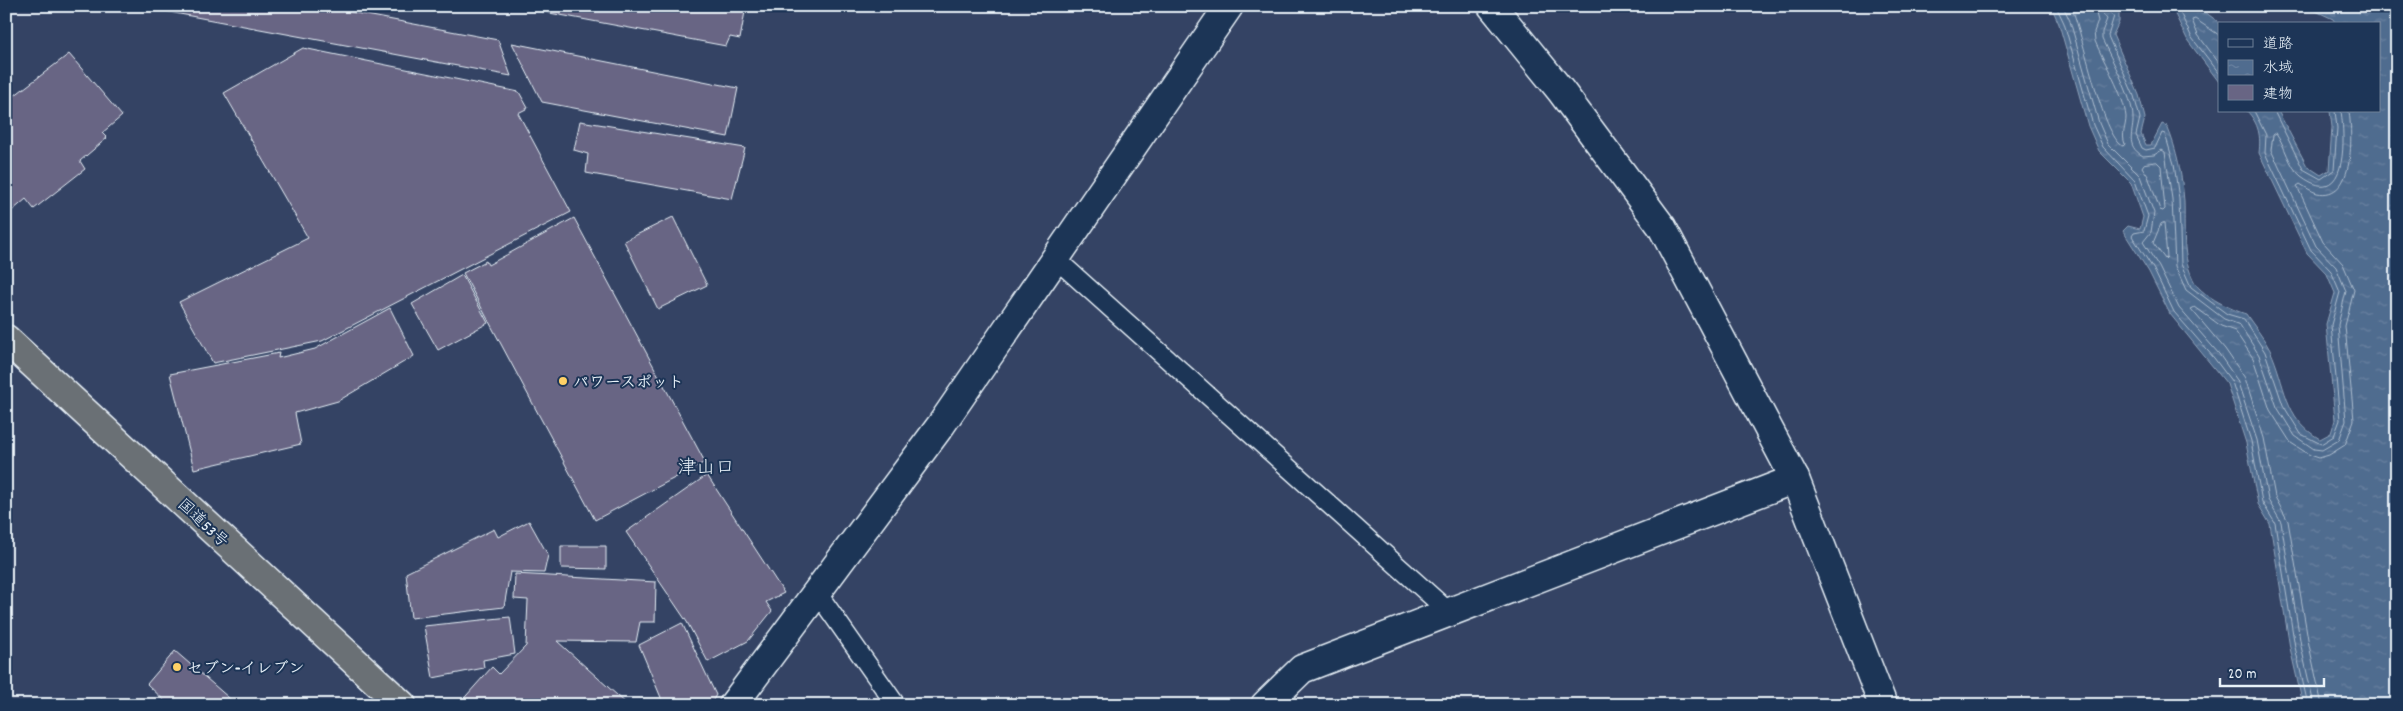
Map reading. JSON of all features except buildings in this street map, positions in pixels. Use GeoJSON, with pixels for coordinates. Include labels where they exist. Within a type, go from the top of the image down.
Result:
{"type":"FeatureCollection","features":[{"type":"Feature","properties":{"kind":"highway","name":"国道53号"},"geometry":{"type":"LineString","coordinates":[[6,339],[402,705]]}},
{"type":"Feature","properties":{"kind":"street"},"geometry":{"type":"LineString","coordinates":[[733,705],[941,425],[1229,6]]}},
{"type":"Feature","properties":{"kind":"street"},"geometry":{"type":"LineString","coordinates":[[1492,6],[1561,91],[1662,227],[1795,479],[1883,705]]}},
{"type":"Feature","properties":{"kind":"street"},"geometry":{"type":"LineString","coordinates":[[1265,705],[1302,669],[1795,479]]}},
{"type":"Feature","properties":{"kind":"lane"},"geometry":{"type":"LineString","coordinates":[[1056,259],[1449,612]]}},
{"type":"Feature","properties":{"kind":"lane"},"geometry":{"type":"LineString","coordinates":[[816,591],[896,705]]}},
{"type":"Feature","properties":{"kind":"water"},"geometry":{"type":"Polygon","coordinates":[[[2051,6],[2109,6],[2119,12],[2119,22],[2113,35],[2139,95],[2145,118],[2141,134],[2146,145],[2151,145],[2162,124],[2167,126],[2171,135],[2183,191],[2186,253],[2195,283],[2204,293],[2226,306],[2246,314],[2270,350],[2292,411],[2308,431],[2320,439],[2331,433],[2335,420],[2326,324],[2335,293],[2327,274],[2307,253],[2259,153],[2260,141],[2258,130],[2248,112],[2279,112],[2307,166],[2321,175],[2329,170],[2332,127],[2330,112],[2380,112],[2380,22],[2335,22],[2333,19],[2305,6],[2397,6],[2397,705],[2303,705],[2290,648],[2270,524],[2258,504],[2246,443],[2227,384],[2170,314],[2149,272],[2123,231],[2128,226],[2140,229],[2143,217],[2131,183],[2099,151],[2088,126],[2059,24],[2051,6]]]}},
{"type":"Feature","properties":{"kind":"water"},"geometry":{"type":"Polygon","coordinates":[[[2171,6],[2197,6],[2218,22],[2218,81],[2188,41],[2171,6]]]}},
{"type":"Feature","properties":{"kind":"place","name":"パワースポット"},"geometry":{"type":"Point","coordinates":[563,381]}},
{"type":"Feature","properties":{"kind":"place","name":"セブン-イレブン"},"geometry":{"type":"Point","coordinates":[177,667]}},
{"type":"Feature","properties":{"kind":"district","name":"津山口"},"geometry":{"type":"Point","coordinates":[706,466]}}]}
